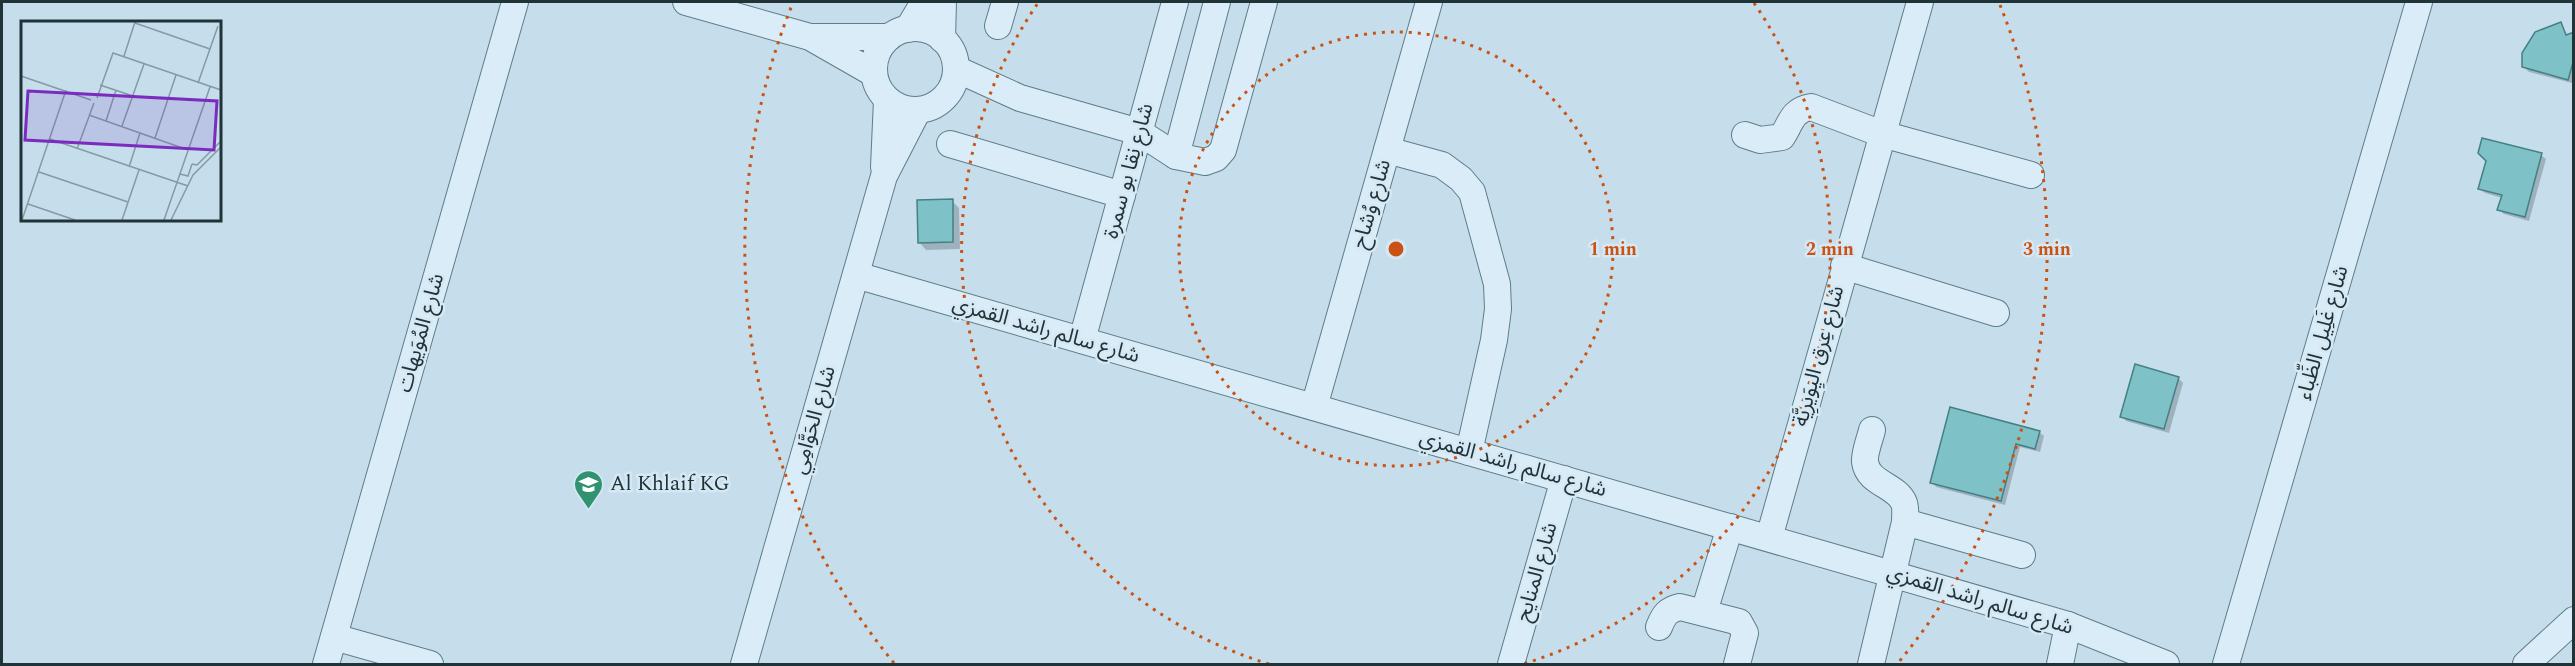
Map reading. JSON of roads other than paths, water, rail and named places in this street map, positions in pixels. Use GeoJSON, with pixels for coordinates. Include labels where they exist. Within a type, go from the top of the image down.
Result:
{"type":"FeatureCollection","features":[{"type":"Feature","properties":{"kind":"street","name":"شارع المُوَيهات"},"geometry":{"type":"LineString","coordinates":[[326,664],[515,2]]}},
{"type":"Feature","properties":{"kind":"street"},"geometry":{"type":"LineString","coordinates":[[686,2],[810,37],[873,73]]}},
{"type":"Feature","properties":{"kind":"street"},"geometry":{"type":"LineString","coordinates":[[810,37],[898,33],[920,29],[932,32],[942,39],[952,52],[953,80],[936,105],[918,110],[901,108],[887,100],[880,92],[873,73],[880,47],[898,33],[924,2]]}},
{"type":"Feature","properties":{"kind":"street"},"geometry":{"type":"LineString","coordinates":[[942,39],[943,2]]}},
{"type":"Feature","properties":{"kind":"street"},"geometry":{"type":"LineString","coordinates":[[998,26],[1005,2]]}},
{"type":"Feature","properties":{"kind":"street"},"geometry":{"type":"LineString","coordinates":[[953,80],[1139,132],[1176,156],[1206,162],[1216,158],[1223,150],[1264,2]]}},
{"type":"Feature","properties":{"kind":"street","name":"شارع وُشاح"},"geometry":{"type":"LineString","coordinates":[[1314,407],[1429,2]]}},
{"type":"Feature","properties":{"kind":"street","name":"شارع عِرق اليِوَيرِيَّة"},"geometry":{"type":"LineString","coordinates":[[1770,538],[1844,266],[1920,2]]}},
{"type":"Feature","properties":{"kind":"street","name":"شارع غَلِيل الظِّباء"},"geometry":{"type":"LineString","coordinates":[[2226,664],[2419,2]]}},
{"type":"Feature","properties":{"kind":"street"},"geometry":{"type":"LineString","coordinates":[[1174,6],[1214,11],[1176,156]]}},
{"type":"Feature","properties":{"kind":"street","name":"شارع نِقا بو سمرة"},"geometry":{"type":"LineString","coordinates":[[1082,340],[1174,6]]}},
{"type":"Feature","properties":{"kind":"street","name":"شارع الحَوَّامِي"},"geometry":{"type":"LineString","coordinates":[[884,176],[887,100]]}},
{"type":"Feature","properties":{"kind":"street"},"geometry":{"type":"LineString","coordinates":[[1745,135],[1761,140],[1782,137],[1792,115],[1800,109],[1811,107],[1882,134],[2031,175]]}},
{"type":"Feature","properties":{"kind":"street","name":"شارع الحَوَّامِي"},"geometry":{"type":"LineString","coordinates":[[744,664],[884,176],[918,110]]}},
{"type":"Feature","properties":{"kind":"street"},"geometry":{"type":"LineString","coordinates":[[950,144],[1122,195]]}},
{"type":"Feature","properties":{"kind":"street"},"geometry":{"type":"LineString","coordinates":[[1388,150],[1442,165],[1461,179],[1472,192],[1497,284],[1498,309],[1492,351],[1469,452]]}},
{"type":"Feature","properties":{"kind":"street"},"geometry":{"type":"LineString","coordinates":[[1844,266],[1996,313]]}},
{"type":"Feature","properties":{"kind":"street","name":"شارع سالم راشد القمزي"},"geometry":{"type":"LineString","coordinates":[[856,275],[2068,625],[2166,664]]}},
{"type":"Feature","properties":{"kind":"street"},"geometry":{"type":"LineString","coordinates":[[1871,664],[1905,522],[1905,504],[1899,495],[1873,477],[1867,469],[1865,461],[1872,430]]}},
{"type":"Feature","properties":{"kind":"street","name":"شارع المنايح"},"geometry":{"type":"LineString","coordinates":[[1511,664],[1564,479]]}},
{"type":"Feature","properties":{"kind":"street"},"geometry":{"type":"LineString","coordinates":[[1905,522],[2022,555]]}},
{"type":"Feature","properties":{"kind":"street"},"geometry":{"type":"LineString","coordinates":[[1704,612],[1730,527]]}},
{"type":"Feature","properties":{"kind":"street"},"geometry":{"type":"LineString","coordinates":[[1659,627],[1664,615],[1670,609],[1680,607],[1739,622],[1745,633],[1737,664]]}},
{"type":"Feature","properties":{"kind":"street"},"geometry":{"type":"LineString","coordinates":[[2526,664],[2574,620]]}},
{"type":"Feature","properties":{"kind":"street"},"geometry":{"type":"LineString","coordinates":[[2060,664],[2068,625]]}},
{"type":"Feature","properties":{"kind":"street"},"geometry":{"type":"LineString","coordinates":[[334,637],[429,664]]}},
{"type":"Feature","properties":{"kind":"place","name":"Al Khlaif KG"},"geometry":{"type":"Point","coordinates":[589,510]}}]}
